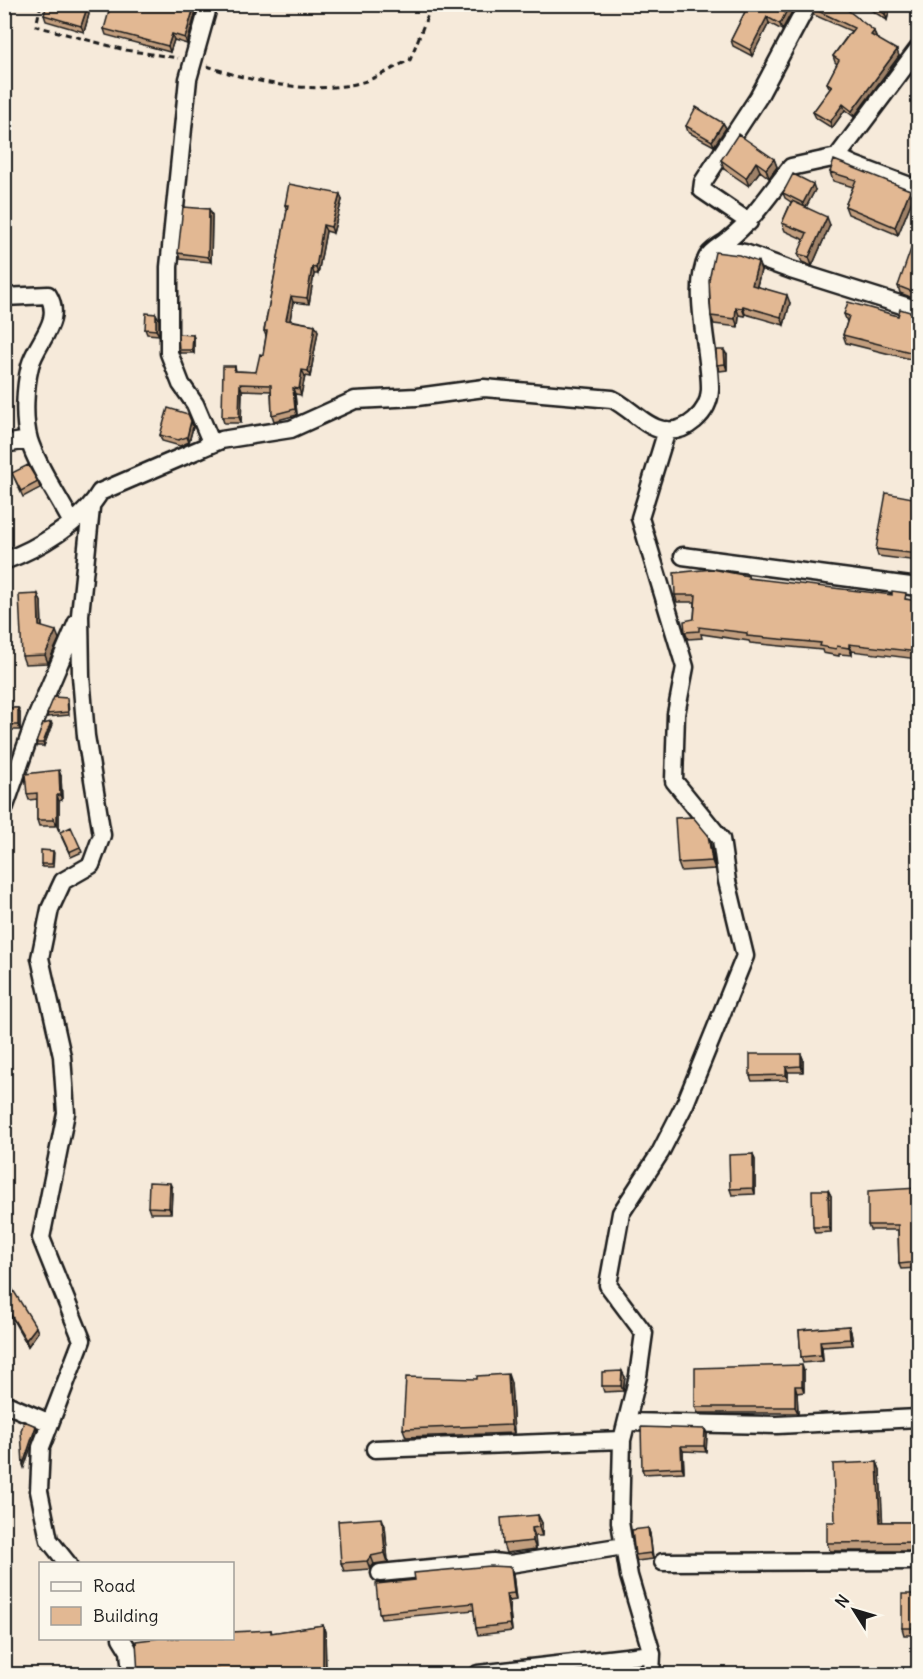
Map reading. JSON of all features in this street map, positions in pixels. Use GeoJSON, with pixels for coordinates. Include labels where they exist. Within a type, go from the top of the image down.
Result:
{"type":"FeatureCollection","features":[{"type":"Feature","properties":{"kind":"street"},"geometry":{"type":"LineString","coordinates":[[209,4],[191,60],[169,267],[169,353],[181,384],[195,404],[212,444]]}},
{"type":"Feature","properties":{"kind":"street"},"geometry":{"type":"LineString","coordinates":[[749,222],[702,189],[703,182],[758,98],[808,4]]}},
{"type":"Feature","properties":{"kind":"street"},"geometry":{"type":"LineString","coordinates":[[837,157],[918,49]]}},
{"type":"Feature","properties":{"kind":"street"},"geometry":{"type":"LineString","coordinates":[[4,561],[35,550],[91,507],[100,492],[221,440],[291,429],[355,400],[484,388],[612,399],[625,405],[661,430],[686,426],[707,406],[710,390],[703,310],[703,276],[707,256],[749,222],[791,167],[837,157],[918,189]]}},
{"type":"Feature","properties":{"kind":"street"},"geometry":{"type":"LineString","coordinates":[[718,248],[746,253],[791,270],[918,310]]}},
{"type":"Feature","properties":{"kind":"street"},"geometry":{"type":"LineString","coordinates":[[4,297],[48,295],[52,302],[52,320],[48,333],[34,354],[30,368],[26,423],[29,440],[71,521]]}},
{"type":"Feature","properties":{"kind":"street"},"geometry":{"type":"LineString","coordinates":[[651,1674],[652,1654],[629,1576],[620,1522],[622,1440],[638,1376],[644,1334],[608,1285],[621,1213],[660,1153],[685,1104],[744,956],[727,881],[721,838],[674,781],[676,714],[685,667],[640,518],[667,430]]}},
{"type":"Feature","properties":{"kind":"street"},"geometry":{"type":"LineString","coordinates":[[4,444],[29,440]]}},
{"type":"Feature","properties":{"kind":"street"},"geometry":{"type":"LineString","coordinates":[[67,1562],[49,1540],[39,1491],[40,1447],[82,1340],[41,1238],[66,1113],[62,1056],[40,957],[50,909],[63,881],[91,865],[102,835],[86,736],[80,615],[91,507]]}},
{"type":"Feature","properties":{"kind":"street"},"geometry":{"type":"LineString","coordinates":[[683,556],[918,587]]}},
{"type":"Feature","properties":{"kind":"street"},"geometry":{"type":"LineString","coordinates":[[4,809],[34,723],[80,615]]}},
{"type":"Feature","properties":{"kind":"street"},"geometry":{"type":"LineString","coordinates":[[4,1403],[50,1423]]}},
{"type":"Feature","properties":{"kind":"street"},"geometry":{"type":"LineString","coordinates":[[627,1422],[777,1425],[918,1418]]}},
{"type":"Feature","properties":{"kind":"street"},"geometry":{"type":"LineString","coordinates":[[375,1449],[622,1440]]}},
{"type":"Feature","properties":{"kind":"street"},"geometry":{"type":"LineString","coordinates":[[380,1573],[493,1562],[510,1564],[624,1546]]}},
{"type":"Feature","properties":{"kind":"street"},"geometry":{"type":"LineString","coordinates":[[663,1562],[918,1561]]}},
{"type":"Feature","properties":{"kind":"street"},"geometry":{"type":"LineString","coordinates":[[122,1640],[129,1651],[130,1674]]}},
{"type":"Feature","properties":{"kind":"street"},"geometry":{"type":"LineString","coordinates":[[478,1674],[652,1654]]}},
{"type":"Feature","properties":{"kind":"path"},"geometry":{"type":"LineString","coordinates":[[41,4],[36,26],[125,50],[191,60],[268,84],[297,86],[359,83],[410,60],[432,4]]}},
{"type":"Feature","properties":{"kind":"building"},"geometry":{"type":"Polygon","coordinates":[[[47,4],[74,4],[87,8],[81,26],[44,15],[47,4]]]}},
{"type":"Feature","properties":{"kind":"building"},"geometry":{"type":"Polygon","coordinates":[[[111,4],[147,4],[156,7],[156,4],[195,4],[185,38],[172,34],[168,46],[104,29],[111,4]]]}},
{"type":"Feature","properties":{"kind":"building"},"geometry":{"type":"Polygon","coordinates":[[[749,4],[790,4],[780,24],[767,17],[750,50],[731,40],[749,4]]]}},
{"type":"Feature","properties":{"kind":"building"},"geometry":{"type":"Polygon","coordinates":[[[813,4],[840,4],[874,31],[871,35],[897,50],[852,111],[843,104],[830,122],[813,112],[832,86],[827,83],[839,60],[833,56],[854,28],[812,8],[813,4]]]}},
{"type":"Feature","properties":{"kind":"building"},"geometry":{"type":"Polygon","coordinates":[[[869,4],[888,4],[885,14],[869,4]]]}},
{"type":"Feature","properties":{"kind":"building"},"geometry":{"type":"Polygon","coordinates":[[[696,107],[723,123],[712,141],[686,126],[696,107]]]}},
{"type":"Feature","properties":{"kind":"building"},"geometry":{"type":"Polygon","coordinates":[[[738,134],[774,159],[766,169],[756,162],[746,178],[721,160],[738,134]]]}},
{"type":"Feature","properties":{"kind":"building"},"geometry":{"type":"Polygon","coordinates":[[[834,160],[910,190],[895,227],[845,206],[856,180],[830,172],[834,160]]]}},
{"type":"Feature","properties":{"kind":"building"},"geometry":{"type":"Polygon","coordinates":[[[793,174],[813,184],[803,203],[783,193],[793,174]]]}},
{"type":"Feature","properties":{"kind":"building"},"geometry":{"type":"Polygon","coordinates":[[[289,184],[340,194],[331,227],[323,225],[316,268],[312,267],[307,298],[291,296],[286,320],[315,325],[308,371],[302,370],[299,389],[293,388],[295,409],[272,415],[271,385],[240,384],[239,417],[222,417],[223,366],[235,366],[234,371],[256,372],[260,354],[263,355],[267,331],[264,331],[288,205],[285,205],[289,184]]]}},
{"type":"Feature","properties":{"kind":"building"},"geometry":{"type":"Polygon","coordinates":[[[792,201],[827,217],[809,257],[798,254],[807,233],[782,223],[792,201]]]}},
{"type":"Feature","properties":{"kind":"building"},"geometry":{"type":"Polygon","coordinates":[[[183,207],[209,209],[208,257],[178,253],[183,207]]]}},
{"type":"Feature","properties":{"kind":"building"},"geometry":{"type":"Polygon","coordinates":[[[912,246],[918,249],[918,294],[898,286],[912,246]]]}},
{"type":"Feature","properties":{"kind":"building"},"geometry":{"type":"Polygon","coordinates":[[[715,252],[739,255],[758,262],[752,285],[787,295],[781,317],[743,306],[742,308],[736,307],[735,319],[711,316],[709,280],[715,252]]]}},
{"type":"Feature","properties":{"kind":"building"},"geometry":{"type":"Polygon","coordinates":[[[848,302],[898,316],[900,309],[913,313],[918,311],[918,354],[843,335],[849,316],[844,314],[848,302]]]}},
{"type":"Feature","properties":{"kind":"building"},"geometry":{"type":"Polygon","coordinates":[[[146,313],[156,314],[156,330],[145,329],[146,313]]]}},
{"type":"Feature","properties":{"kind":"building"},"geometry":{"type":"Polygon","coordinates":[[[178,334],[193,335],[192,350],[179,350],[178,334]]]}},
{"type":"Feature","properties":{"kind":"building"},"geometry":{"type":"Polygon","coordinates":[[[716,350],[724,350],[725,364],[717,365],[716,350]]]}},
{"type":"Feature","properties":{"kind":"building"},"geometry":{"type":"Polygon","coordinates":[[[168,408],[188,414],[191,421],[187,437],[178,440],[160,435],[168,408]]]}},
{"type":"Feature","properties":{"kind":"building"},"geometry":{"type":"Polygon","coordinates":[[[28,465],[38,482],[21,491],[12,473],[28,465]]]}},
{"type":"Feature","properties":{"kind":"building"},"geometry":{"type":"Polygon","coordinates":[[[886,493],[918,499],[918,554],[876,549],[886,493]]]}},
{"type":"Feature","properties":{"kind":"building"},"geometry":{"type":"Polygon","coordinates":[[[712,569],[748,576],[748,578],[892,595],[892,591],[906,593],[905,599],[918,601],[918,652],[849,644],[849,648],[837,646],[836,649],[820,646],[821,643],[747,636],[747,633],[699,627],[699,631],[685,632],[684,621],[694,619],[696,595],[675,595],[674,573],[712,569]]]}},
{"type":"Feature","properties":{"kind":"building"},"geometry":{"type":"Polygon","coordinates":[[[38,594],[39,626],[56,631],[45,655],[22,656],[19,595],[38,594]]]}},
{"type":"Feature","properties":{"kind":"building"},"geometry":{"type":"Polygon","coordinates":[[[54,697],[67,698],[68,712],[47,714],[54,697]]]}},
{"type":"Feature","properties":{"kind":"building"},"geometry":{"type":"Polygon","coordinates":[[[4,708],[18,708],[18,725],[4,725],[4,708]]]}},
{"type":"Feature","properties":{"kind":"building"},"geometry":{"type":"Polygon","coordinates":[[[51,722],[43,743],[36,743],[43,724],[51,722]]]}},
{"type":"Feature","properties":{"kind":"building"},"geometry":{"type":"Polygon","coordinates":[[[59,770],[60,795],[57,795],[57,825],[53,817],[53,820],[37,820],[37,793],[27,794],[25,774],[59,770]]]}},
{"type":"Feature","properties":{"kind":"building"},"geometry":{"type":"Polygon","coordinates":[[[693,817],[708,835],[712,861],[678,863],[675,818],[693,817]]]}},
{"type":"Feature","properties":{"kind":"building"},"geometry":{"type":"Polygon","coordinates":[[[71,827],[80,847],[69,852],[60,832],[71,827]]]}},
{"type":"Feature","properties":{"kind":"building"},"geometry":{"type":"Polygon","coordinates":[[[41,850],[53,851],[52,864],[41,864],[41,850]]]}},
{"type":"Feature","properties":{"kind":"building"},"geometry":{"type":"Polygon","coordinates":[[[750,1054],[801,1054],[801,1066],[786,1067],[786,1075],[750,1076],[750,1054]]]}},
{"type":"Feature","properties":{"kind":"building"},"geometry":{"type":"Polygon","coordinates":[[[753,1154],[753,1188],[730,1189],[729,1155],[753,1154]]]}},
{"type":"Feature","properties":{"kind":"building"},"geometry":{"type":"Polygon","coordinates":[[[149,1182],[170,1183],[169,1208],[148,1207],[149,1182]]]}},
{"type":"Feature","properties":{"kind":"building"},"geometry":{"type":"Polygon","coordinates":[[[918,1188],[918,1262],[899,1264],[898,1225],[868,1225],[868,1191],[918,1188]]]}},
{"type":"Feature","properties":{"kind":"building"},"geometry":{"type":"Polygon","coordinates":[[[812,1190],[828,1190],[829,1227],[813,1227],[812,1190]]]}},
{"type":"Feature","properties":{"kind":"building"},"geometry":{"type":"Polygon","coordinates":[[[4,1281],[10,1285],[36,1327],[26,1340],[7,1308],[4,1309],[4,1281]]]}},
{"type":"Feature","properties":{"kind":"building"},"geometry":{"type":"Polygon","coordinates":[[[914,1320],[918,1320],[918,1348],[915,1348],[914,1320]]]}},
{"type":"Feature","properties":{"kind":"building"},"geometry":{"type":"Polygon","coordinates":[[[849,1326],[850,1339],[820,1341],[821,1355],[801,1357],[799,1330],[849,1326]]]}},
{"type":"Feature","properties":{"kind":"building"},"geometry":{"type":"Polygon","coordinates":[[[802,1365],[802,1386],[795,1386],[795,1407],[695,1407],[695,1368],[802,1365]]]}},
{"type":"Feature","properties":{"kind":"building"},"geometry":{"type":"Polygon","coordinates":[[[622,1371],[621,1386],[602,1386],[602,1372],[622,1371]]]}},
{"type":"Feature","properties":{"kind":"building"},"geometry":{"type":"Polygon","coordinates":[[[508,1374],[511,1425],[403,1429],[406,1377],[477,1379],[477,1376],[508,1374]]]}},
{"type":"Feature","properties":{"kind":"building"},"geometry":{"type":"Polygon","coordinates":[[[24,1421],[36,1426],[23,1465],[21,1431],[24,1421]]]}},
{"type":"Feature","properties":{"kind":"building"},"geometry":{"type":"Polygon","coordinates":[[[641,1427],[705,1429],[704,1446],[681,1446],[682,1467],[642,1469],[641,1427]]]}},
{"type":"Feature","properties":{"kind":"building"},"geometry":{"type":"Polygon","coordinates":[[[877,1462],[880,1522],[918,1522],[918,1543],[827,1543],[827,1522],[835,1522],[833,1464],[877,1462]]]}},
{"type":"Feature","properties":{"kind":"building"},"geometry":{"type":"Polygon","coordinates":[[[538,1515],[539,1527],[532,1528],[533,1541],[503,1544],[501,1518],[538,1515]]]}},
{"type":"Feature","properties":{"kind":"building"},"geometry":{"type":"Polygon","coordinates":[[[382,1518],[385,1553],[371,1556],[367,1561],[341,1563],[338,1521],[382,1518]]]}},
{"type":"Feature","properties":{"kind":"building"},"geometry":{"type":"Polygon","coordinates":[[[648,1528],[651,1553],[635,1555],[632,1530],[648,1528]]]}},
{"type":"Feature","properties":{"kind":"building"},"geometry":{"type":"Polygon","coordinates":[[[490,1566],[511,1567],[514,1593],[506,1594],[510,1624],[476,1628],[473,1603],[379,1613],[376,1584],[415,1580],[414,1573],[490,1566]]]}},
{"type":"Feature","properties":{"kind":"building"},"geometry":{"type":"Polygon","coordinates":[[[902,1594],[918,1594],[918,1628],[902,1628],[902,1594]]]}},
{"type":"Feature","properties":{"kind":"building"},"geometry":{"type":"Polygon","coordinates":[[[323,1625],[323,1672],[260,1674],[259,1670],[220,1674],[219,1670],[180,1674],[138,1674],[136,1641],[234,1640],[234,1632],[271,1630],[271,1633],[323,1625]]]}},
{"type":"Feature","properties":{"kind":"building"},"geometry":{"type":"Polygon","coordinates":[[[525,1672],[525,1674],[496,1674],[525,1672]]]}}]}
